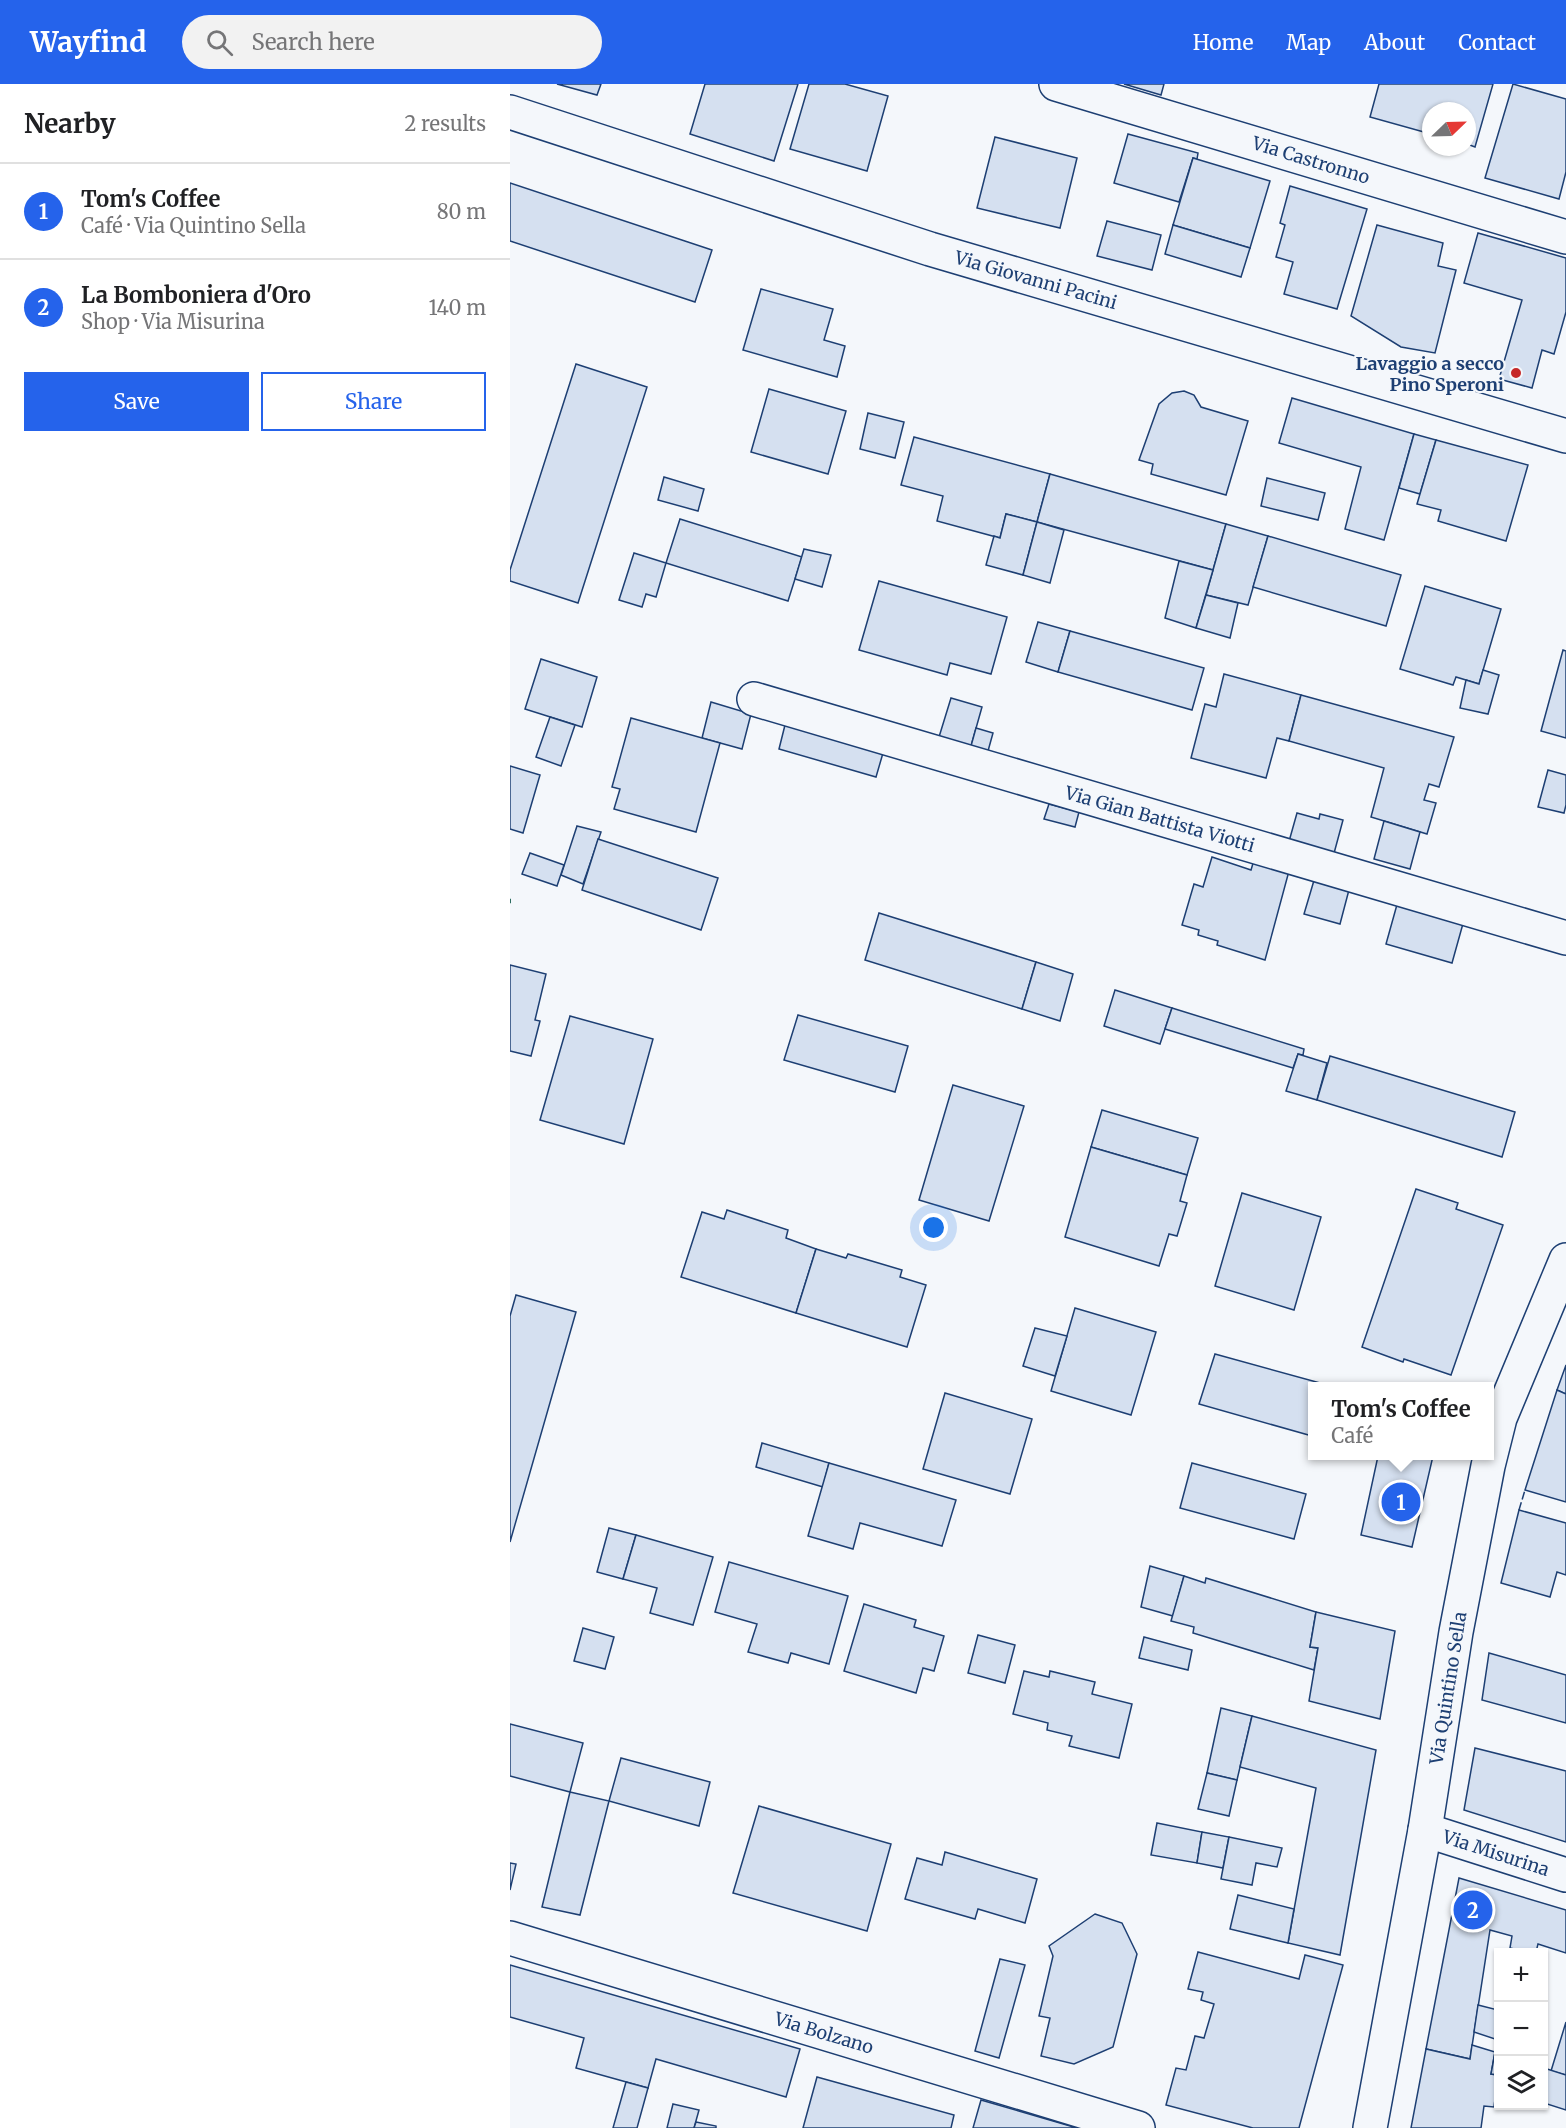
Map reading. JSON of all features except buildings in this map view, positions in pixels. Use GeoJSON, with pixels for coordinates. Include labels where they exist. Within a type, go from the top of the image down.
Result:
{"type":"FeatureCollection","features":[{"type":"Feature","properties":{"kind":"street","name":"Via Castronno"},"geometry":{"type":"LineString","coordinates":[[1056,84],[1566,237]]}},
{"type":"Feature","properties":{"kind":"street","name":"Via Giovanni Pacini"},"geometry":{"type":"LineString","coordinates":[[510,112],[930,249],[1566,436]]}},
{"type":"Feature","properties":{"kind":"street","name":"Via Gian Battista Viotti"},"geometry":{"type":"LineString","coordinates":[[754,699],[1566,938]]}},
{"type":"Feature","properties":{"kind":"street","name":"Via Quintino Sella"},"geometry":{"type":"LineString","coordinates":[[1494,1442],[1500,1418],[1566,1260]]}},
{"type":"Feature","properties":{"kind":"street","name":"Via Quintino Sella"},"geometry":{"type":"LineString","coordinates":[[1370,2128],[1425,1830],[1456,1632],[1490,1460]]}},
{"type":"Feature","properties":{"kind":"street","name":"Via Misurina"},"geometry":{"type":"LineString","coordinates":[[1425,1830],[1566,1875]]}},
{"type":"Feature","properties":{"kind":"street","name":"Via Bolzano"},"geometry":{"type":"LineString","coordinates":[[510,1938],[1138,2128]]}},
{"type":"Feature","properties":{"kind":"fence"},"geometry":{"type":"LineString","coordinates":[[1519,1510],[1525,1490]]}},
{"type":"Feature","properties":{"kind":"place","name":"Lavaggio a secco Pino Speroni"},"geometry":{"type":"Point","coordinates":[1516,373]}},
{"type":"Feature","properties":{"kind":"place","name":"Tom's Coffee"},"geometry":{"type":"Point","coordinates":[1401,1502]}},
{"type":"Feature","properties":{"kind":"place","name":"La Bomboniera d'Oro"},"geometry":{"type":"Point","coordinates":[1473,1910]}}]}
